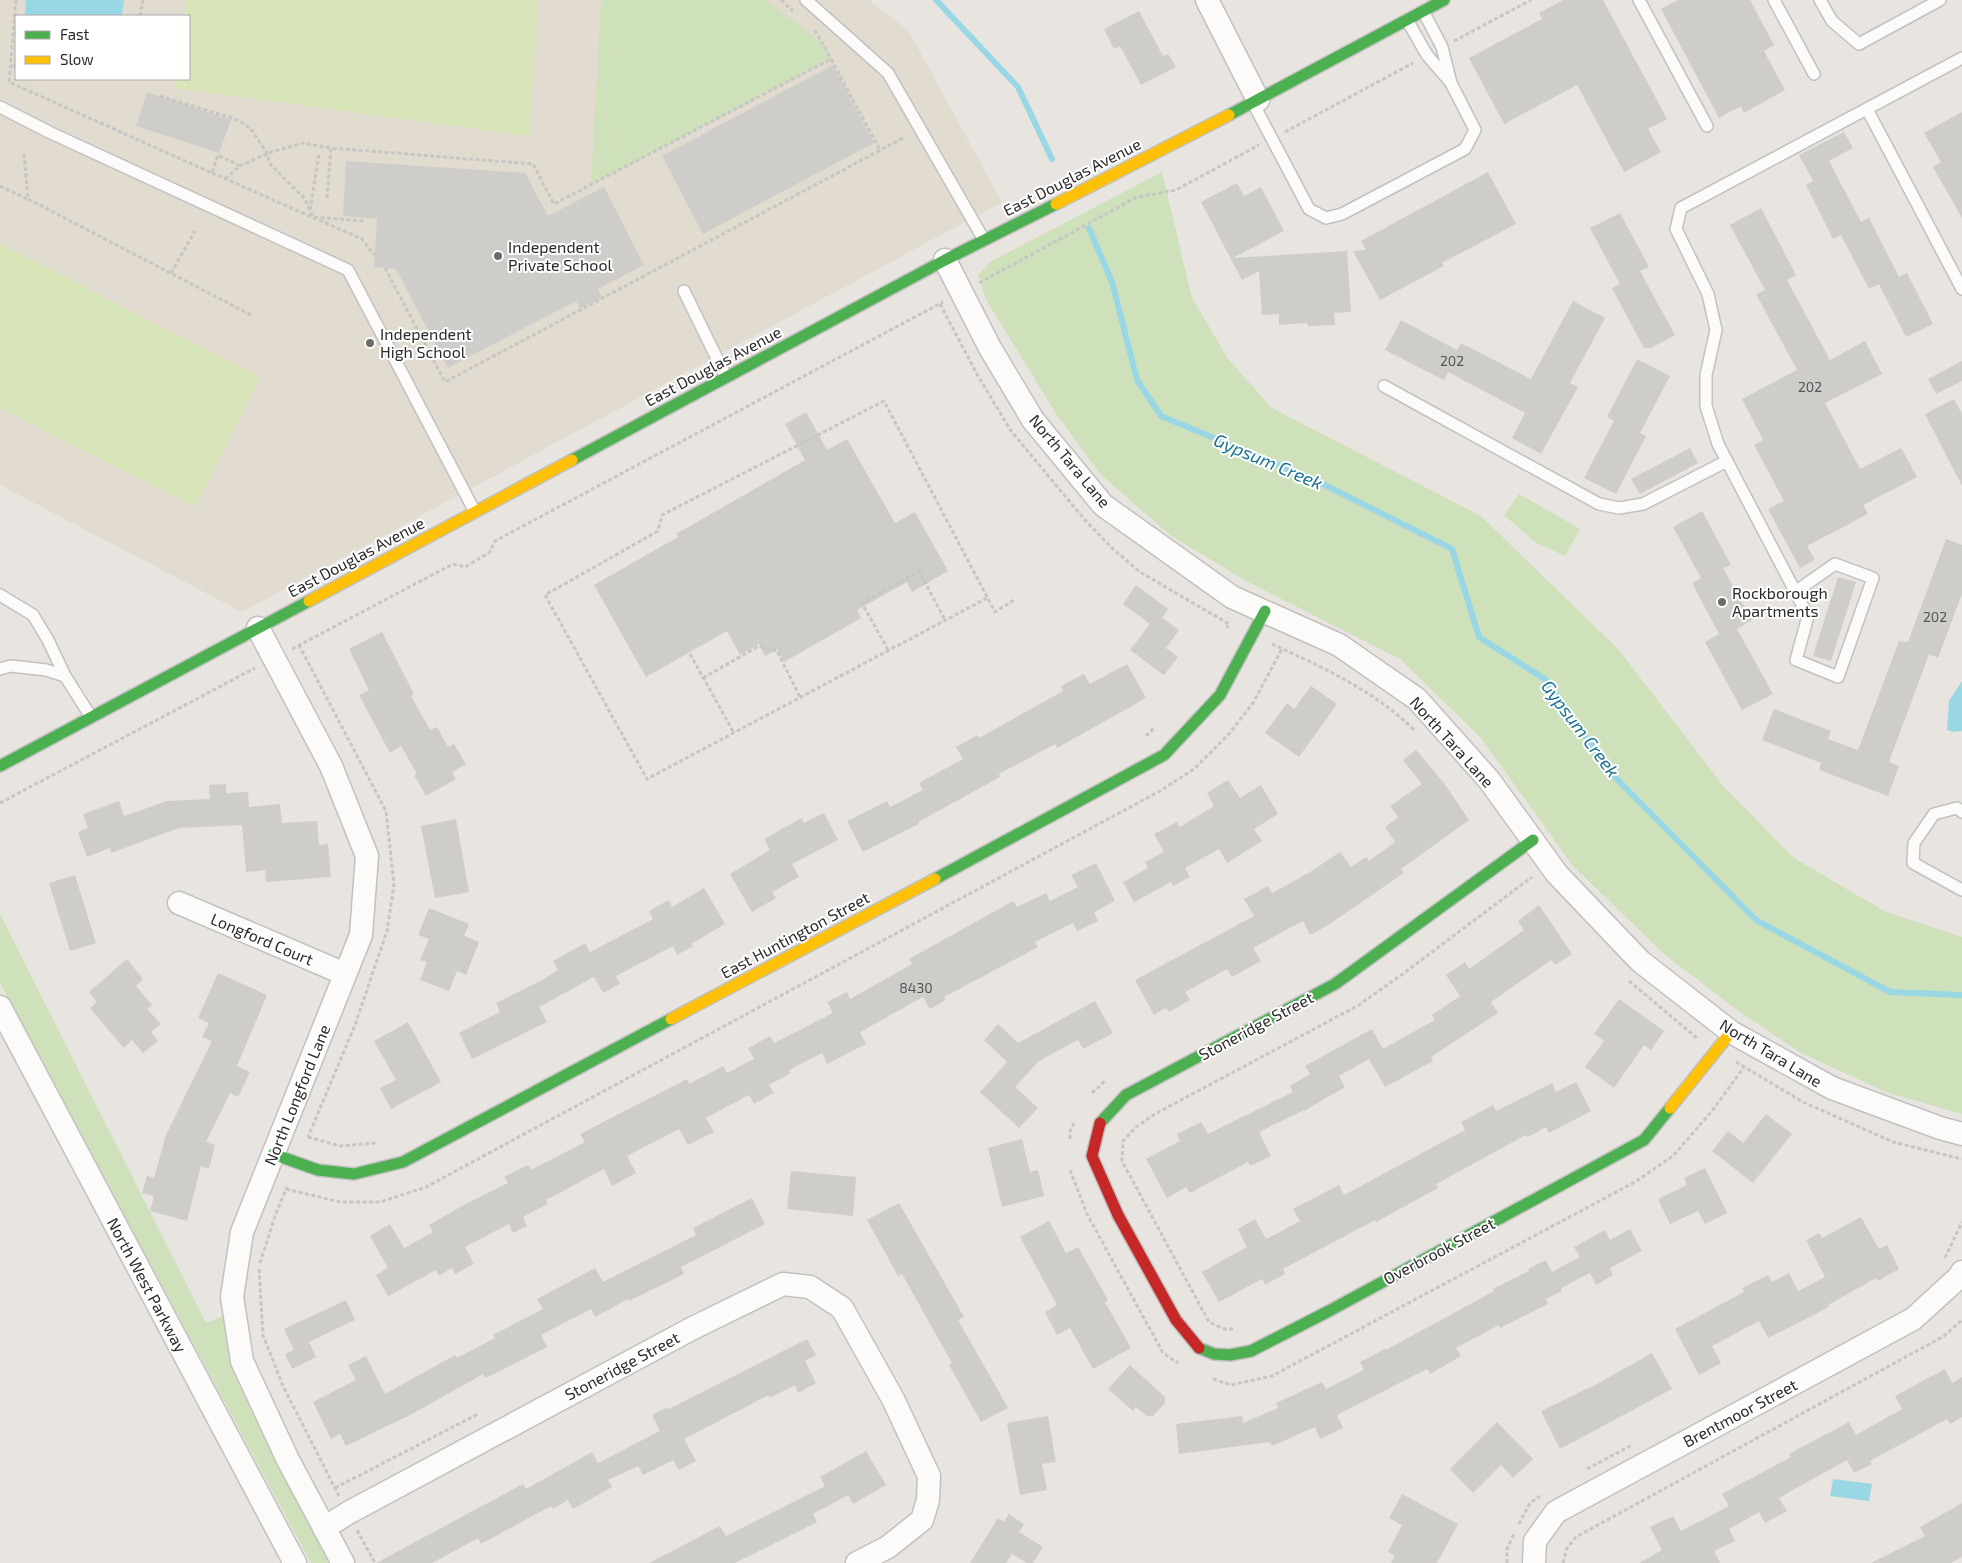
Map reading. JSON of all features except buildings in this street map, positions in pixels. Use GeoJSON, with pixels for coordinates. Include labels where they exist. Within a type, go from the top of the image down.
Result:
{"type":"FeatureCollection","features":[{"type":"Feature","properties":{"kind":"street"},"geometry":{"type":"LineString","coordinates":[[1206,0],[1255,101]]}},
{"type":"Feature","properties":{"kind":"street","name":"East Douglas Avenue"},"geometry":{"type":"LineString","coordinates":[[0,766],[945,260],[1255,101],[1444,0]]}},
{"type":"Feature","properties":{"kind":"street","name":"North Tara Lane"},"geometry":{"type":"LineString","coordinates":[[945,260],[990,348],[1033,420],[1103,505],[1232,596],[1339,645],[1418,699],[1489,780],[1558,874],[1640,961],[1731,1032],[1832,1088],[1940,1128],[1962,1134]]}},
{"type":"Feature","properties":{"kind":"street","name":"East Huntington Street"},"geometry":{"type":"LineString","coordinates":[[273,1154],[318,1170],[354,1174],[403,1162],[1064,810],[1164,755],[1220,695],[1265,611]]}},
{"type":"Feature","properties":{"kind":"street","name":"North Longford Lane"},"geometry":{"type":"LineString","coordinates":[[258,628],[331,766],[367,856],[361,935],[242,1232],[232,1297],[242,1362],[288,1460],[343,1563]]}},
{"type":"Feature","properties":{"kind":"street","name":"Stoneridge Street"},"geometry":{"type":"LineString","coordinates":[[1142,1259],[1118,1215],[1092,1156],[1100,1121],[1126,1095],[1335,984],[1533,840]]}},
{"type":"Feature","properties":{"kind":"street","name":"Longford Court"},"geometry":{"type":"LineString","coordinates":[[179,903],[345,974]]}},
{"type":"Feature","properties":{"kind":"street","name":"North West Parkway"},"geometry":{"type":"LineString","coordinates":[[0,1007],[295,1563]]}},
{"type":"Feature","properties":{"kind":"street","name":"Overbrook Street"},"geometry":{"type":"LineString","coordinates":[[1142,1259],[1176,1320],[1197,1346],[1214,1354],[1230,1355],[1251,1351],[1644,1140],[1731,1032]]}},
{"type":"Feature","properties":{"kind":"street","name":"Brentmoor Street"},"geometry":{"type":"LineString","coordinates":[[1534,1563],[1535,1541],[1556,1512],[1913,1320],[1962,1272]]}},
{"type":"Feature","properties":{"kind":"street","name":"Stoneridge Street"},"geometry":{"type":"LineString","coordinates":[[324,1528],[348,1513],[693,1328],[783,1284],[810,1287],[842,1308],[888,1390],[929,1476],[928,1500],[922,1520],[888,1546],[857,1563]]}},
{"type":"Feature","properties":{"kind":"lane"},"geometry":{"type":"LineString","coordinates":[[806,0],[888,73],[984,240]]}},
{"type":"Feature","properties":{"kind":"lane"},"geometry":{"type":"LineString","coordinates":[[1639,0],[1707,126]]}},
{"type":"Feature","properties":{"kind":"lane"},"geometry":{"type":"LineString","coordinates":[[1774,0],[1814,74]]}},
{"type":"Feature","properties":{"kind":"lane"},"geometry":{"type":"LineString","coordinates":[[1820,0],[1832,21],[1859,44],[1940,0]]}},
{"type":"Feature","properties":{"kind":"lane"},"geometry":{"type":"LineString","coordinates":[[1255,101],[1309,210],[1326,218],[1342,214],[1465,150],[1475,130],[1451,83],[1442,47],[1423,11]]}},
{"type":"Feature","properties":{"kind":"lane"},"geometry":{"type":"LineString","coordinates":[[1407,20],[1427,55],[1451,83]]}},
{"type":"Feature","properties":{"kind":"lane"},"geometry":{"type":"LineString","coordinates":[[1796,592],[1835,564],[1873,578],[1838,677],[1796,660],[1808,616],[1718,444],[1706,406],[1706,375],[1716,330],[1708,294],[1676,229],[1681,208],[1962,58]]}},
{"type":"Feature","properties":{"kind":"lane"},"geometry":{"type":"LineString","coordinates":[[0,107],[51,133],[348,270],[475,512]]}},
{"type":"Feature","properties":{"kind":"lane"},"geometry":{"type":"LineString","coordinates":[[1867,109],[1962,289]]}},
{"type":"Feature","properties":{"kind":"lane"},"geometry":{"type":"LineString","coordinates":[[684,290],[726,377]]}},
{"type":"Feature","properties":{"kind":"lane"},"geometry":{"type":"LineString","coordinates":[[1384,386],[1599,504],[1618,508],[1644,504],[1727,461]]}},
{"type":"Feature","properties":{"kind":"lane"},"geometry":{"type":"LineString","coordinates":[[0,595],[33,615],[48,640],[65,676],[91,717]]}},
{"type":"Feature","properties":{"kind":"lane"},"geometry":{"type":"LineString","coordinates":[[0,669],[11,666],[46,670],[65,676]]}},
{"type":"Feature","properties":{"kind":"lane"},"geometry":{"type":"LineString","coordinates":[[1962,812],[1956,808],[1934,814],[1914,842],[1913,863],[1962,890]]}},
{"type":"Feature","properties":{"kind":"path"},"geometry":{"type":"LineString","coordinates":[[16,0],[9,82],[362,239],[374,255]]}},
{"type":"Feature","properties":{"kind":"path"},"geometry":{"type":"LineString","coordinates":[[140,15],[143,0]]}},
{"type":"Feature","properties":{"kind":"path"},"geometry":{"type":"LineString","coordinates":[[781,0],[794,12]]}},
{"type":"Feature","properties":{"kind":"path"},"geometry":{"type":"LineString","coordinates":[[1442,47],[1531,0]]}},
{"type":"Feature","properties":{"kind":"path"},"geometry":{"type":"LineString","coordinates":[[808,24],[815,30],[880,150]]}},
{"type":"Feature","properties":{"kind":"path"},"geometry":{"type":"LineString","coordinates":[[0,803],[453,564],[465,567],[490,552],[495,541],[1137,197],[1176,190],[1427,55]]}},
{"type":"Feature","properties":{"kind":"path"},"geometry":{"type":"LineString","coordinates":[[225,179],[240,166],[267,153],[303,143],[331,148],[533,164],[554,204],[831,59]]}},
{"type":"Feature","properties":{"kind":"path"},"geometry":{"type":"LineString","coordinates":[[10,66],[15,66]]}},
{"type":"Feature","properties":{"kind":"path"},"geometry":{"type":"LineString","coordinates":[[160,96],[238,120],[251,128],[267,153],[270,164],[305,198],[313,217]]}},
{"type":"Feature","properties":{"kind":"path"},"geometry":{"type":"LineString","coordinates":[[384,268],[446,382],[905,136]]}},
{"type":"Feature","properties":{"kind":"path"},"geometry":{"type":"LineString","coordinates":[[327,198],[331,148]]}},
{"type":"Feature","properties":{"kind":"path"},"geometry":{"type":"LineString","coordinates":[[24,154],[28,199]]}},
{"type":"Feature","properties":{"kind":"path"},"geometry":{"type":"LineString","coordinates":[[310,210],[319,154]]}},
{"type":"Feature","properties":{"kind":"path"},"geometry":{"type":"LineString","coordinates":[[212,173],[218,155],[240,166]]}},
{"type":"Feature","properties":{"kind":"path"},"geometry":{"type":"LineString","coordinates":[[0,186],[251,315]]}},
{"type":"Feature","properties":{"kind":"path"},"geometry":{"type":"LineString","coordinates":[[313,217],[365,221]]}},
{"type":"Feature","properties":{"kind":"path"},"geometry":{"type":"LineString","coordinates":[[170,274],[195,231]]}},
{"type":"Feature","properties":{"kind":"path"},"geometry":{"type":"LineString","coordinates":[[940,304],[978,376],[1011,431],[1079,513],[1113,549],[1140,572],[1229,624],[1224,633]]}},
{"type":"Feature","properties":{"kind":"path"},"geometry":{"type":"LineString","coordinates":[[987,598],[647,779],[545,595],[658,531],[662,515],[884,401],[995,612],[1014,600]]}},
{"type":"Feature","properties":{"kind":"path"},"geometry":{"type":"LineString","coordinates":[[888,650],[862,603],[919,571],[945,620]]}},
{"type":"Feature","properties":{"kind":"path"},"geometry":{"type":"LineString","coordinates":[[299,645],[386,811],[394,885],[387,931],[355,1025],[276,1213],[259,1267],[263,1335],[283,1386],[375,1563]]}},
{"type":"Feature","properties":{"kind":"path"},"geometry":{"type":"LineString","coordinates":[[704,678],[759,646],[777,651],[800,697]]}},
{"type":"Feature","properties":{"kind":"path"},"geometry":{"type":"LineString","coordinates":[[690,654],[734,732]]}},
{"type":"Feature","properties":{"kind":"path"},"geometry":{"type":"LineString","coordinates":[[1144,738],[1158,724]]}},
{"type":"Feature","properties":{"kind":"path"},"geometry":{"type":"LineString","coordinates":[[1239,1329],[1224,1329],[1209,1322],[1122,1161],[1123,1141],[1136,1127],[1155,1114],[1359,1005],[1532,877]]}},
{"type":"Feature","properties":{"kind":"path"},"geometry":{"type":"LineString","coordinates":[[1208,1378],[1231,1385],[1272,1376],[1635,1182],[1673,1156],[1712,1111],[1744,1068]]}},
{"type":"Feature","properties":{"kind":"path"},"geometry":{"type":"LineString","coordinates":[[1088,1097],[1102,1082],[1110,1077]]}},
{"type":"Feature","properties":{"kind":"path"},"geometry":{"type":"LineString","coordinates":[[1070,1148],[1070,1131],[1074,1122]]}},
{"type":"Feature","properties":{"kind":"path"},"geometry":{"type":"LineString","coordinates":[[308,1137],[340,1146],[378,1142]]}},
{"type":"Feature","properties":{"kind":"path"},"geometry":{"type":"LineString","coordinates":[[1069,1166],[1087,1214],[1163,1353],[1185,1367]]}},
{"type":"Feature","properties":{"kind":"path"},"geometry":{"type":"LineString","coordinates":[[1563,1563],[1567,1548],[1576,1537],[1944,1336],[1962,1320]]}},
{"type":"Feature","properties":{"kind":"path"},"geometry":{"type":"LineString","coordinates":[[335,1488],[478,1414]]}},
{"type":"Feature","properties":{"kind":"shaded area","name":"Independent High School"},"geometry":{"type":"Polygon","coordinates":[[[0,0],[869,0],[908,30],[1002,202],[242,612],[0,485],[0,0]]]}},
{"type":"Feature","properties":{"kind":"green space"},"geometry":{"type":"Polygon","coordinates":[[[186,0],[538,0],[529,136],[175,88],[176,80],[190,80],[190,15],[184,15],[186,0]]]}},
{"type":"Feature","properties":{"kind":"green space"},"geometry":{"type":"Polygon","coordinates":[[[601,0],[766,0],[822,43],[831,59],[591,184],[601,0]]]}},
{"type":"Feature","properties":{"kind":"green space"},"geometry":{"type":"Polygon","coordinates":[[[1162,172],[1192,298],[1228,359],[1272,408],[1481,516],[1619,650],[1724,787],[1794,858],[1886,912],[1962,937],[1962,1114],[1886,1092],[1801,1053],[1740,1012],[1664,954],[1573,866],[1481,738],[1400,659],[1244,580],[1170,535],[1101,475],[1057,415],[985,298],[978,275],[990,262],[1162,172]]]}},
{"type":"Feature","properties":{"kind":"green space"},"geometry":{"type":"Polygon","coordinates":[[[0,244],[260,377],[195,507],[0,408],[0,244]]]}},
{"type":"Feature","properties":{"kind":"green space"},"geometry":{"type":"Polygon","coordinates":[[[1519,494],[1580,529],[1565,556],[1535,542],[1504,515],[1519,494]]]}},
{"type":"Feature","properties":{"kind":"green space"},"geometry":{"type":"Polygon","coordinates":[[[0,914],[206,1323],[223,1316],[235,1372],[335,1563],[311,1563],[0,983],[0,914]]]}},
{"type":"Feature","properties":{"kind":"water"},"geometry":{"type":"Polygon","coordinates":[[[26,0],[124,0],[122,15],[25,15],[26,0]]]}},
{"type":"Feature","properties":{"kind":"water"},"geometry":{"type":"Polygon","coordinates":[[[1962,681],[1962,731],[1953,732],[1947,730],[1949,701],[1962,681]]]}},
{"type":"Feature","properties":{"kind":"water"},"geometry":{"type":"Polygon","coordinates":[[[1833,1479],[1872,1484],[1869,1501],[1830,1496],[1833,1479]]]}},
{"type":"Feature","properties":{"kind":"waterway","name":"Gypsum Creek"},"geometry":{"type":"LineString","coordinates":[[936,0],[1018,87],[1052,159]]}},
{"type":"Feature","properties":{"kind":"waterway","name":"Gypsum Creek"},"geometry":{"type":"LineString","coordinates":[[1089,228],[1112,282],[1137,380],[1161,416],[1319,482],[1452,549],[1479,637],[1546,680],[1611,773],[1756,920],[1890,992],[1962,995]]}},
{"type":"Feature","properties":{"kind":"traffic: fast"},"geometry":{"type":"LineString","coordinates":[[1229,115],[1444,0]]}},
{"type":"Feature","properties":{"kind":"traffic: fast"},"geometry":{"type":"LineString","coordinates":[[572,460],[945,260],[1056,204]]}},
{"type":"Feature","properties":{"kind":"traffic: fast"},"geometry":{"type":"LineString","coordinates":[[0,766],[309,601]]}},
{"type":"Feature","properties":{"kind":"traffic: fast"},"geometry":{"type":"LineString","coordinates":[[935,879],[1164,755],[1220,695],[1265,611]]}},
{"type":"Feature","properties":{"kind":"traffic: fast"},"geometry":{"type":"LineString","coordinates":[[1100,1123],[1126,1095],[1335,984],[1533,840]]}},
{"type":"Feature","properties":{"kind":"traffic: fast"},"geometry":{"type":"LineString","coordinates":[[273,1154],[318,1170],[354,1174],[403,1162],[671,1019]]}},
{"type":"Feature","properties":{"kind":"traffic: fast"},"geometry":{"type":"LineString","coordinates":[[1199,1348],[1214,1354],[1230,1355],[1251,1351],[1329,1311],[1644,1140],[1670,1108]]}},
{"type":"Feature","properties":{"kind":"traffic: slow"},"geometry":{"type":"LineString","coordinates":[[1056,204],[1229,115]]}},
{"type":"Feature","properties":{"kind":"traffic: slow"},"geometry":{"type":"LineString","coordinates":[[309,601],[572,460]]}},
{"type":"Feature","properties":{"kind":"traffic: slow"},"geometry":{"type":"LineString","coordinates":[[671,1019],[935,879]]}},
{"type":"Feature","properties":{"kind":"traffic: slow"},"geometry":{"type":"LineString","coordinates":[[1670,1108],[1731,1032]]}},
{"type":"Feature","properties":{"kind":"traffic: jam"},"geometry":{"type":"LineString","coordinates":[[1100,1123],[1092,1156],[1118,1215],[1176,1320],[1199,1348]]}},
{"type":"Feature","properties":{"kind":"place","name":"Independent Private School"},"geometry":{"type":"Point","coordinates":[498,256]}},
{"type":"Feature","properties":{"kind":"place","name":"Independent High School"},"geometry":{"type":"Point","coordinates":[370,343]}},
{"type":"Feature","properties":{"kind":"place","name":"Rockborough Apartments"},"geometry":{"type":"Point","coordinates":[1722,602]}}]}
